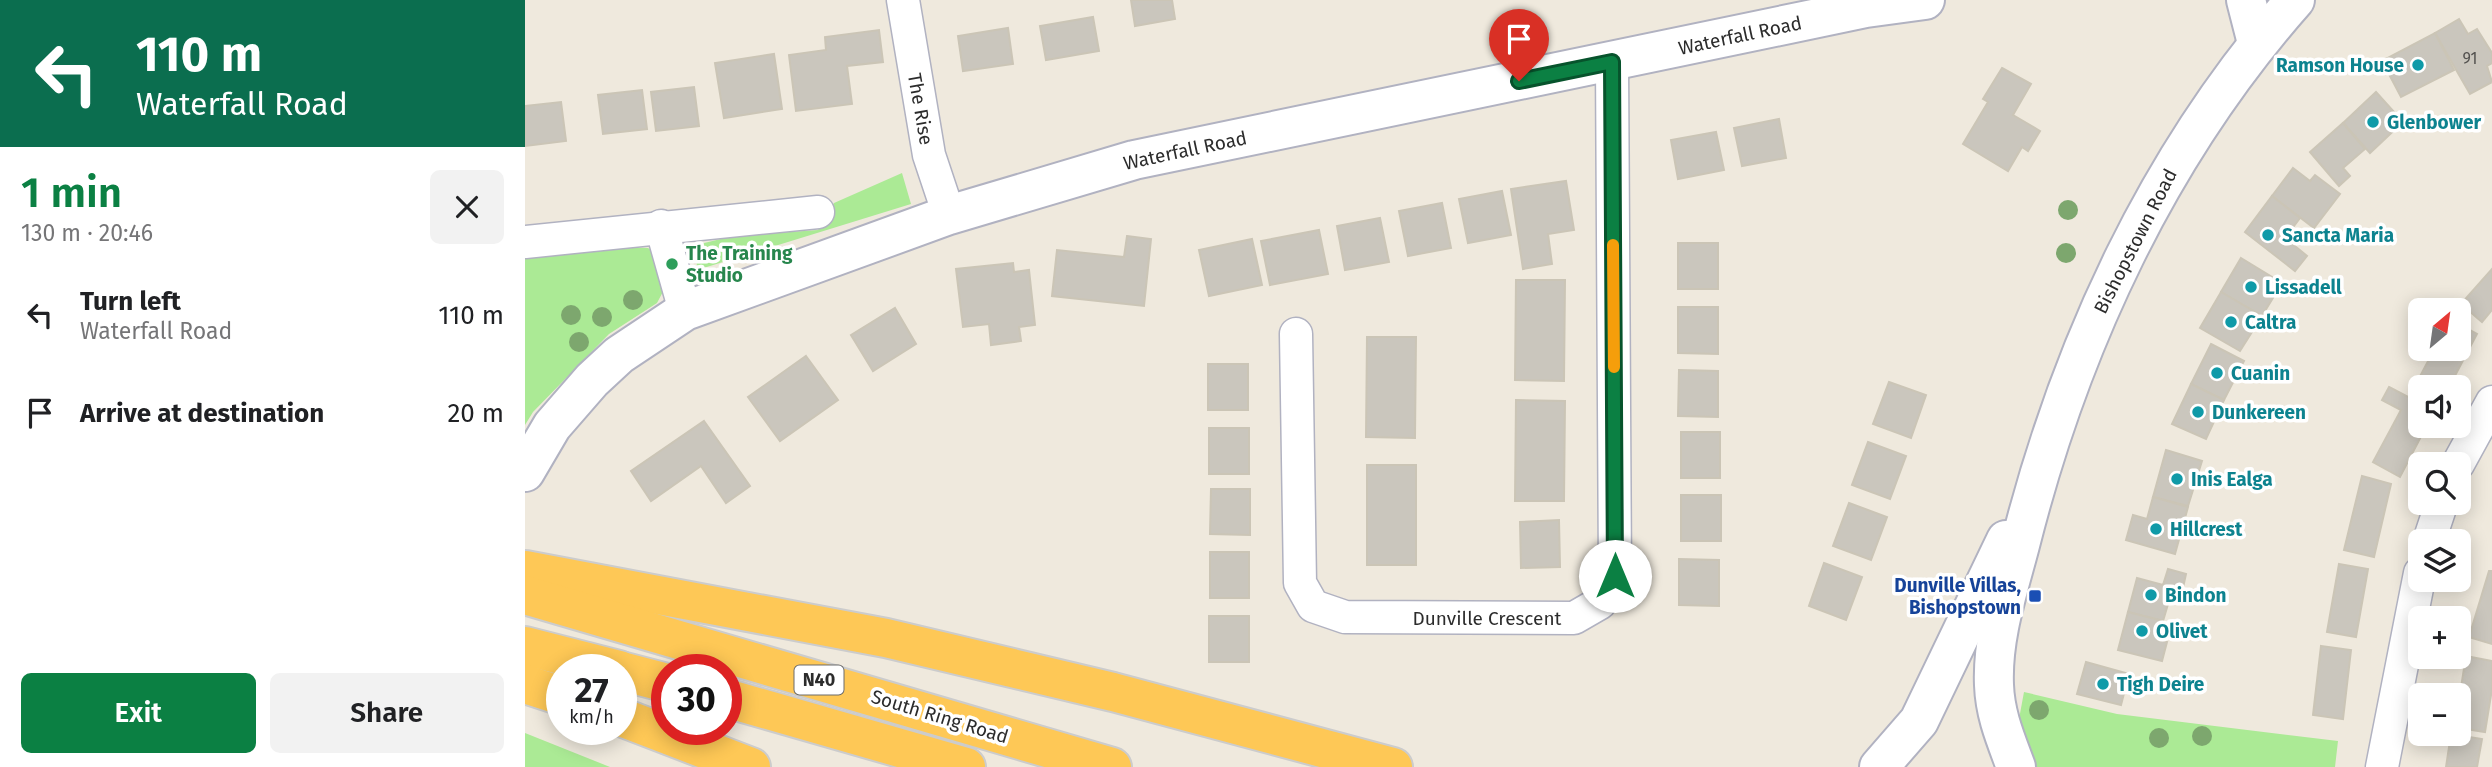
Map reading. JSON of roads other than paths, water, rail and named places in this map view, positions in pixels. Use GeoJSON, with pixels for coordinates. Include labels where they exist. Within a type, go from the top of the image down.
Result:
{"type":"FeatureCollection","features":[{"type":"Feature","properties":{"kind":"highway"},"geometry":{"type":"LineString","coordinates":[[525,570],[886,638],[1113,692],[1393,767]]}},
{"type":"Feature","properties":{"kind":"highway","name":"South Ring Road"},"geometry":{"type":"LineString","coordinates":[[525,595],[1112,767]]}},
{"type":"Feature","properties":{"kind":"highway"},"geometry":{"type":"LineString","coordinates":[[525,646],[555,654]]}},
{"type":"Feature","properties":{"kind":"highway"},"geometry":{"type":"LineString","coordinates":[[525,684],[546,691]]}},
{"type":"Feature","properties":{"kind":"highway","name":"N40"},"geometry":{"type":"LineString","coordinates":[[742,703],[966,767]]}},
{"type":"Feature","properties":{"kind":"highway"},"geometry":{"type":"LineString","coordinates":[[637,723],[751,767]]}},
{"type":"Feature","properties":{"kind":"street","name":"The Rise"},"geometry":{"type":"LineString","coordinates":[[903,0],[929,155],[949,215]]}},
{"type":"Feature","properties":{"kind":"street","name":"Waterfall Road"},"geometry":{"type":"LineString","coordinates":[[525,472],[552,426],[591,380],[619,355],[685,311],[949,215],[1134,160],[1612,62],[1865,4],[1925,0]]}},
{"type":"Feature","properties":{"kind":"street"},"geometry":{"type":"LineString","coordinates":[[2246,0],[2257,43]]}},
{"type":"Feature","properties":{"kind":"street","name":"Bishopstown Road"},"geometry":{"type":"LineString","coordinates":[[2016,767],[1997,711],[1994,663],[1996,640],[2028,510],[2089,335],[2134,235],[2192,134],[2257,43],[2295,0]]}},
{"type":"Feature","properties":{"kind":"street","name":"Dunville Crescent"},"geometry":{"type":"LineString","coordinates":[[1296,334],[1300,583],[1313,606],[1345,617],[1574,618],[1600,603],[1615,576],[1612,62]]}},
{"type":"Feature","properties":{"kind":"street"},"geometry":{"type":"LineString","coordinates":[[525,242],[818,212]]}},
{"type":"Feature","properties":{"kind":"street"},"geometry":{"type":"LineString","coordinates":[[661,226],[685,311]]}},
{"type":"Feature","properties":{"kind":"street"},"geometry":{"type":"LineString","coordinates":[[2465,452],[2492,402]]}},
{"type":"Feature","properties":{"kind":"street","name":"Bishopstown Road"},"geometry":{"type":"LineString","coordinates":[[1879,767],[1919,721],[1998,551],[2028,510]]}},
{"type":"Feature","properties":{"kind":"street"},"geometry":{"type":"LineString","coordinates":[[2382,767],[2416,592]]}},
{"type":"Feature","properties":{"kind":"place","name":"Ramson House"},"geometry":{"type":"Point","coordinates":[2418,65]}},
{"type":"Feature","properties":{"kind":"place","name":"Glenbower"},"geometry":{"type":"Point","coordinates":[2373,122]}},
{"type":"Feature","properties":{"kind":"place","name":"Sancta Maria"},"geometry":{"type":"Point","coordinates":[2268,235]}},
{"type":"Feature","properties":{"kind":"place","name":"The Training Studio"},"geometry":{"type":"Point","coordinates":[672,264]}},
{"type":"Feature","properties":{"kind":"place","name":"Lissadell"},"geometry":{"type":"Point","coordinates":[2251,287]}},
{"type":"Feature","properties":{"kind":"place","name":"Caltra"},"geometry":{"type":"Point","coordinates":[2231,322]}},
{"type":"Feature","properties":{"kind":"place","name":"Cuanin"},"geometry":{"type":"Point","coordinates":[2217,373]}},
{"type":"Feature","properties":{"kind":"place","name":"Dunkereen"},"geometry":{"type":"Point","coordinates":[2198,412]}},
{"type":"Feature","properties":{"kind":"place","name":"Inis Ealga"},"geometry":{"type":"Point","coordinates":[2177,479]}},
{"type":"Feature","properties":{"kind":"place","name":"Hillcrest"},"geometry":{"type":"Point","coordinates":[2156,529]}},
{"type":"Feature","properties":{"kind":"place","name":"Bindon"},"geometry":{"type":"Point","coordinates":[2151,595]}},
{"type":"Feature","properties":{"kind":"place","name":"Dunville Villas, Bishopstown"},"geometry":{"type":"Point","coordinates":[2035,596]}},
{"type":"Feature","properties":{"kind":"place","name":"Olivet"},"geometry":{"type":"Point","coordinates":[2142,631]}},
{"type":"Feature","properties":{"kind":"place","name":"Tigh Deire"},"geometry":{"type":"Point","coordinates":[2103,684]}}]}
